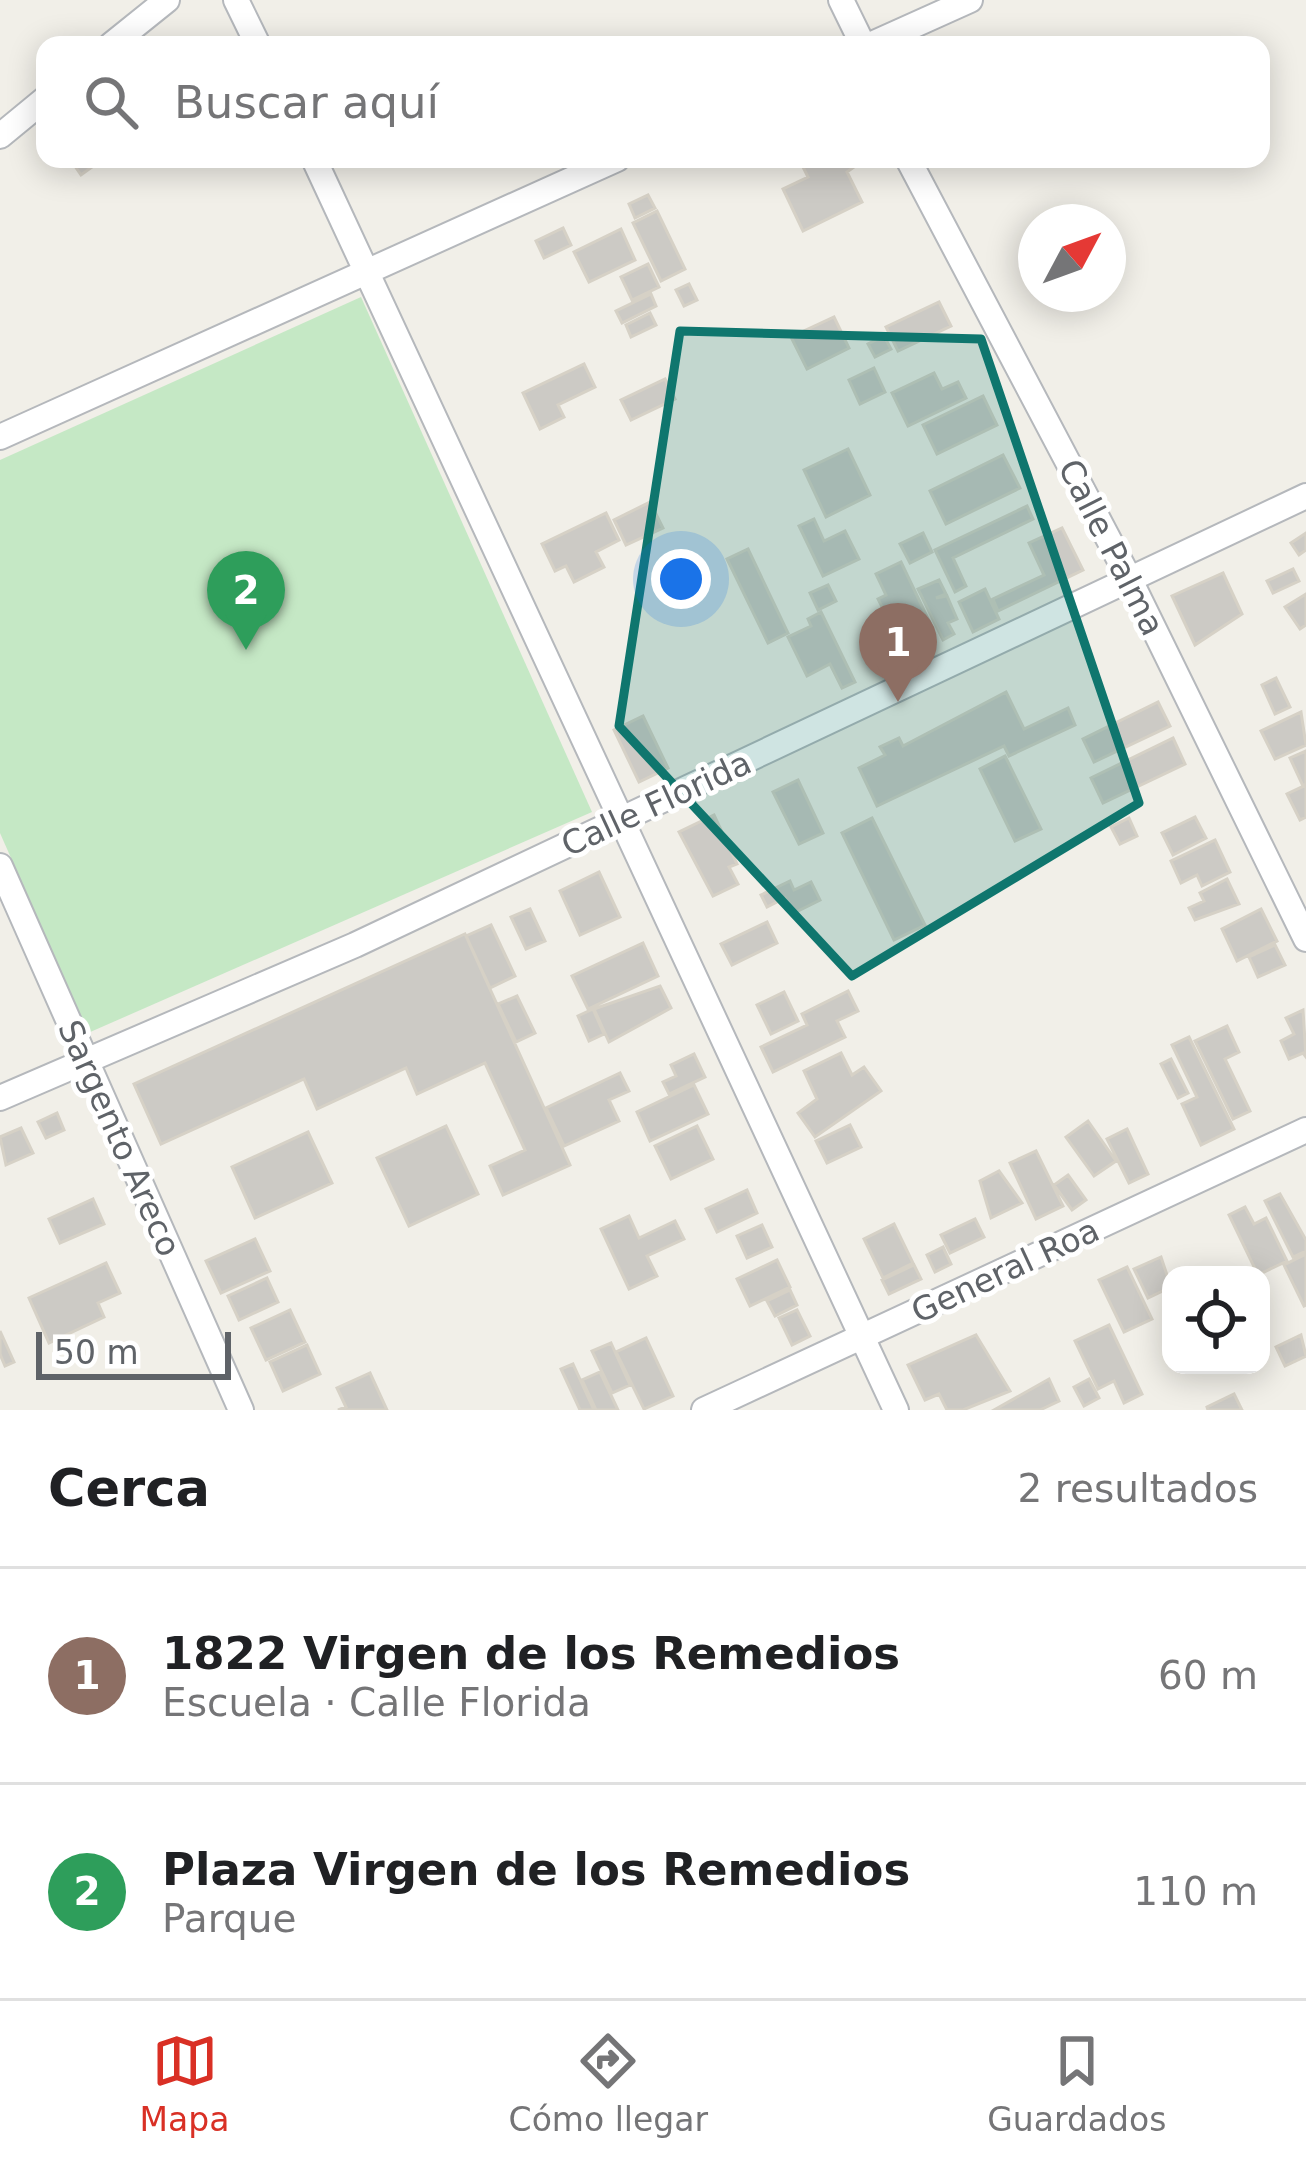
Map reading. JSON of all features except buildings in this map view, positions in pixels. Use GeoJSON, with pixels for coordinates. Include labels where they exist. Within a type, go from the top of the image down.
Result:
{"type":"FeatureCollection","features":[{"type":"Feature","properties":{"kind":"street"},"geometry":{"type":"LineString","coordinates":[[122,36],[166,0]]}},
{"type":"Feature","properties":{"kind":"street"},"geometry":{"type":"LineString","coordinates":[[236,0],[254,36]]}},
{"type":"Feature","properties":{"kind":"street"},"geometry":{"type":"LineString","coordinates":[[841,0],[861,36]]}},
{"type":"Feature","properties":{"kind":"street"},"geometry":{"type":"LineString","coordinates":[[887,36],[970,0]]}},
{"type":"Feature","properties":{"kind":"street"},"geometry":{"type":"LineString","coordinates":[[0,136],[36,106]]}},
{"type":"Feature","properties":{"kind":"street"},"geometry":{"type":"LineString","coordinates":[[318,168],[625,818],[896,1410]]}},
{"type":"Feature","properties":{"kind":"street"},"geometry":{"type":"LineString","coordinates":[[0,437],[597,168]]}},
{"type":"Feature","properties":{"kind":"street","name":"Calle Palma"},"geometry":{"type":"LineString","coordinates":[[913,168],[1129,578],[1306,939]]}},
{"type":"Feature","properties":{"kind":"street","name":"Calle Florida"},"geometry":{"type":"LineString","coordinates":[[0,1098],[355,945],[1306,496]]}},
{"type":"Feature","properties":{"kind":"street","name":"Sargento Areco"},"geometry":{"type":"LineString","coordinates":[[0,866],[241,1410]]}},
{"type":"Feature","properties":{"kind":"street","name":"General Roa"},"geometry":{"type":"LineString","coordinates":[[704,1410],[1306,1130]]}},
{"type":"Feature","properties":{"kind":"highlighted area"},"geometry":{"type":"Polygon","coordinates":[[[680,331],[981,339],[1139,803],[852,976],[619,726],[680,331]]]}},
{"type":"Feature","properties":{"kind":"green space"},"geometry":{"type":"Polygon","coordinates":[[[361,297],[592,812],[88,1033],[0,833],[0,460],[361,297]]]}},
{"type":"Feature","properties":{"kind":"place","name":"Plaza Virgen de los Remedios"},"geometry":{"type":"Point","coordinates":[246,650]}},
{"type":"Feature","properties":{"kind":"place","name":"1822 Virgen de los Remedios"},"geometry":{"type":"Point","coordinates":[898,702]}}]}
